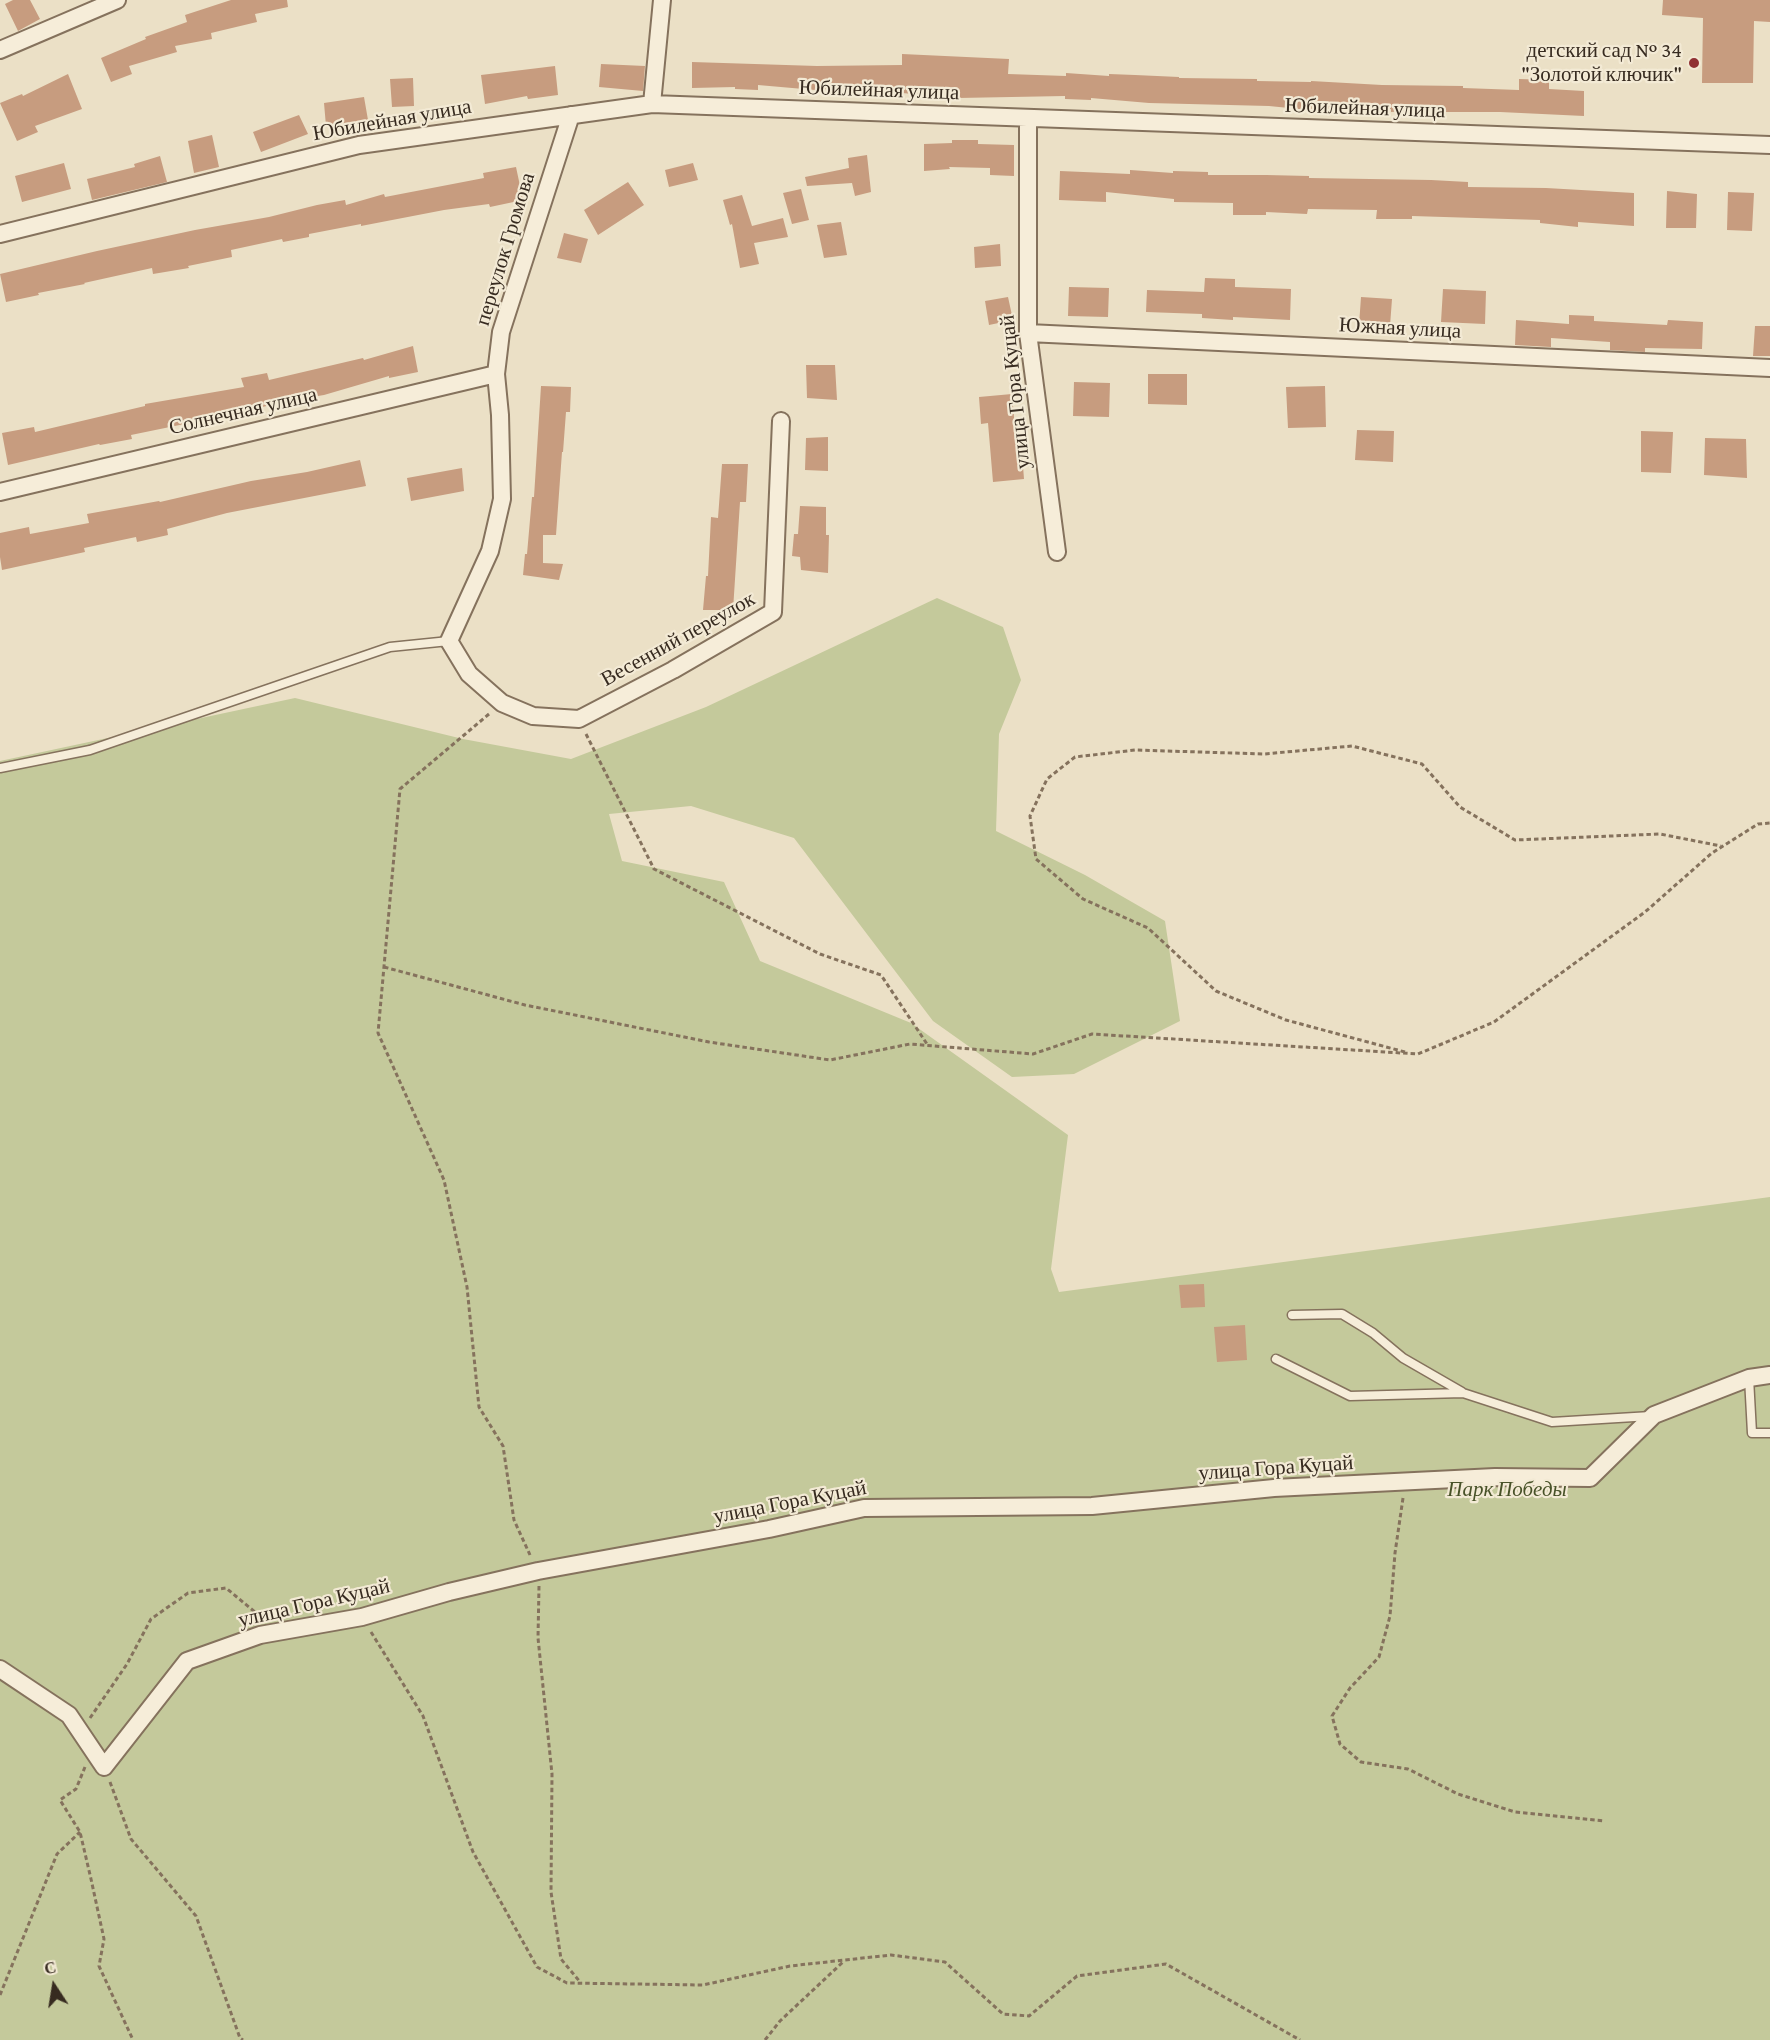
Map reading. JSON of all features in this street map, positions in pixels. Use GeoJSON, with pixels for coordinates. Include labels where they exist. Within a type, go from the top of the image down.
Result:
{"type":"FeatureCollection","features":[{"type":"Feature","properties":{"kind":"street"},"geometry":{"type":"LineString","coordinates":[[0,51],[117,0]]}},
{"type":"Feature","properties":{"kind":"street"},"geometry":{"type":"LineString","coordinates":[[652,104],[662,0]]}},
{"type":"Feature","properties":{"kind":"street","name":"Юбилейная улица"},"geometry":{"type":"LineString","coordinates":[[0,234],[359,144],[652,104],[1770,145]]}},
{"type":"Feature","properties":{"kind":"street","name":"переулок Громова"},"geometry":{"type":"LineString","coordinates":[[448,641],[490,550],[502,499],[500,415],[496,374],[501,332],[571,115]]}},
{"type":"Feature","properties":{"kind":"street","name":"улица Гора Куцай"},"geometry":{"type":"LineString","coordinates":[[1028,118],[1028,333],[1057,552]]}},
{"type":"Feature","properties":{"kind":"street","name":"Южная улица"},"geometry":{"type":"LineString","coordinates":[[1028,333],[1770,368]]}},
{"type":"Feature","properties":{"kind":"street","name":"Солнечная улица"},"geometry":{"type":"LineString","coordinates":[[0,492],[496,374]]}},
{"type":"Feature","properties":{"kind":"street","name":"Весенний переулок"},"geometry":{"type":"LineString","coordinates":[[579,719],[673,670],[773,612],[781,421]]}},
{"type":"Feature","properties":{"kind":"street"},"geometry":{"type":"LineString","coordinates":[[448,641],[469,674],[502,703],[533,716],[579,719]]}},
{"type":"Feature","properties":{"kind":"street","name":"улица Гора Куцай"},"geometry":{"type":"LineString","coordinates":[[104,1767],[187,1661],[260,1635],[362,1617],[449,1592],[538,1571],[769,1530],[864,1508],[1092,1506],[1274,1488],[1495,1477],[1590,1478],[1654,1416],[1749,1378],[1770,1375]]}},
{"type":"Feature","properties":{"kind":"street"},"geometry":{"type":"LineString","coordinates":[[0,1669],[69,1715],[104,1767]]}},
{"type":"Feature","properties":{"kind":"lane"},"geometry":{"type":"LineString","coordinates":[[0,768],[90,750],[390,647],[448,641]]}},
{"type":"Feature","properties":{"kind":"lane"},"geometry":{"type":"LineString","coordinates":[[1292,1315],[1342,1314],[1373,1333],[1403,1358],[1462,1393],[1552,1422],[1654,1416]]}},
{"type":"Feature","properties":{"kind":"lane"},"geometry":{"type":"LineString","coordinates":[[1276,1359],[1350,1396],[1462,1393]]}},
{"type":"Feature","properties":{"kind":"lane"},"geometry":{"type":"LineString","coordinates":[[1749,1378],[1752,1433],[1770,1433]]}},
{"type":"Feature","properties":{"kind":"path"},"geometry":{"type":"LineString","coordinates":[[444,1180],[378,1033],[400,789],[502,703]]}},
{"type":"Feature","properties":{"kind":"path"},"geometry":{"type":"LineString","coordinates":[[579,719],[654,869],[820,954],[881,975],[928,1046]]}},
{"type":"Feature","properties":{"kind":"path"},"geometry":{"type":"LineString","coordinates":[[1412,1054],[1286,1020],[1216,991],[1148,928],[1083,899],[1036,859],[1030,816],[1047,779],[1075,757],[1135,750],[1264,754],[1352,746],[1422,764],[1460,807],[1515,840],[1660,834],[1723,846]]}},
{"type":"Feature","properties":{"kind":"path"},"geometry":{"type":"LineString","coordinates":[[384,967],[525,1005],[709,1042],[830,1060],[910,1044],[1033,1054],[1092,1034],[1418,1054],[1494,1022],[1645,912],[1712,853],[1758,824],[1770,823]]}},
{"type":"Feature","properties":{"kind":"path"},"geometry":{"type":"LineString","coordinates":[[1405,1482],[1389,1617],[1379,1658],[1350,1688],[1332,1716],[1340,1744],[1361,1762],[1408,1770],[1458,1794],[1515,1812],[1605,1821]]}},
{"type":"Feature","properties":{"kind":"path"},"geometry":{"type":"LineString","coordinates":[[81,1732],[127,1664],[151,1619],[188,1593],[226,1588],[251,1607],[276,1632]]}},
{"type":"Feature","properties":{"kind":"path"},"geometry":{"type":"LineString","coordinates":[[362,1617],[423,1716],[473,1852],[537,1966],[567,1983],[703,1985],[790,1966],[891,1955],[945,1962],[1003,2014],[1029,2016],[1077,1976],[1166,1964],[1300,2040]]}},
{"type":"Feature","properties":{"kind":"path"},"geometry":{"type":"LineString","coordinates":[[92,1748],[76,1789],[60,1800],[80,1832],[104,1939],[99,1966],[133,2040]]}},
{"type":"Feature","properties":{"kind":"path"},"geometry":{"type":"LineString","coordinates":[[104,1767],[131,1839],[196,1916],[240,2038],[243,2040]]}},
{"type":"Feature","properties":{"kind":"path"},"geometry":{"type":"LineString","coordinates":[[0,1995],[57,1854],[80,1832]]}},
{"type":"Feature","properties":{"kind":"path"},"geometry":{"type":"LineString","coordinates":[[765,2040],[780,2021],[844,1960]]}},
{"type":"Feature","properties":{"kind":"green space","name":"Парк Победы"},"geometry":{"type":"Polygon","coordinates":[[[937,598],[1003,627],[1021,680],[999,734],[996,831],[1085,875],[1165,921],[1180,1021],[1074,1074],[1012,1077],[933,1021],[794,838],[691,806],[609,814],[622,861],[724,882],[760,961],[911,1023],[1068,1135],[1051,1269],[1059,1292],[1770,1197],[1770,2040],[0,2040],[0,761],[295,698],[463,739],[571,759],[706,707],[937,598]]]}},
{"type":"Feature","properties":{"kind":"building"},"geometry":{"type":"Polygon","coordinates":[[[13,0],[30,0],[40,19],[18,31],[5,4],[13,0]]]}},
{"type":"Feature","properties":{"kind":"building"},"geometry":{"type":"Polygon","coordinates":[[[231,0],[287,0],[288,7],[255,14],[257,22],[211,33],[212,39],[175,46],[177,52],[129,66],[132,74],[111,82],[101,58],[146,39],[145,37],[187,22],[185,15],[231,0]]]}},
{"type":"Feature","properties":{"kind":"building"},"geometry":{"type":"Polygon","coordinates":[[[1663,0],[1770,0],[1770,22],[1754,21],[1753,83],[1702,83],[1703,18],[1662,15],[1663,0]]]}},
{"type":"Feature","properties":{"kind":"building"},"geometry":{"type":"Polygon","coordinates":[[[902,54],[1009,59],[1008,74],[1066,76],[1066,73],[1109,76],[1109,74],[1257,79],[1257,81],[1463,86],[1463,88],[1519,90],[1519,79],[1549,80],[1549,89],[1584,91],[1584,116],[1434,112],[1434,109],[1391,112],[1391,109],[1335,107],[1335,109],[1299,109],[1149,103],[1091,98],[1091,100],[1065,99],[1065,96],[958,98],[902,93],[902,89],[860,90],[860,87],[815,90],[758,85],[758,90],[735,89],[735,87],[692,88],[692,62],[817,66],[902,65],[902,54]]]}},
{"type":"Feature","properties":{"kind":"building"},"geometry":{"type":"Polygon","coordinates":[[[601,64],[645,66],[643,91],[599,87],[601,64]]]}},
{"type":"Feature","properties":{"kind":"building"},"geometry":{"type":"Polygon","coordinates":[[[555,66],[558,95],[528,99],[527,96],[485,104],[481,75],[555,66]]]}},
{"type":"Feature","properties":{"kind":"building"},"geometry":{"type":"Polygon","coordinates":[[[68,74],[82,109],[35,126],[38,132],[17,141],[0,103],[22,94],[23,96],[68,74]]]}},
{"type":"Feature","properties":{"kind":"building"},"geometry":{"type":"Polygon","coordinates":[[[413,78],[414,106],[392,107],[390,79],[413,78]]]}},
{"type":"Feature","properties":{"kind":"building"},"geometry":{"type":"Polygon","coordinates":[[[364,97],[368,120],[326,126],[324,103],[364,97]]]}},
{"type":"Feature","properties":{"kind":"building"},"geometry":{"type":"Polygon","coordinates":[[[299,115],[308,134],[261,152],[253,132],[299,115]]]}},
{"type":"Feature","properties":{"kind":"building"},"geometry":{"type":"Polygon","coordinates":[[[212,135],[219,167],[194,173],[188,141],[212,135]]]}},
{"type":"Feature","properties":{"kind":"building"},"geometry":{"type":"Polygon","coordinates":[[[952,140],[978,140],[978,144],[1014,145],[1014,176],[990,175],[990,168],[949,167],[950,169],[924,171],[924,144],[952,143],[952,140]]]}},
{"type":"Feature","properties":{"kind":"building"},"geometry":{"type":"Polygon","coordinates":[[[867,155],[871,192],[855,196],[852,183],[807,186],[805,177],[849,168],[848,158],[867,155]]]}},
{"type":"Feature","properties":{"kind":"building"},"geometry":{"type":"Polygon","coordinates":[[[160,156],[167,182],[92,200],[87,179],[135,167],[134,164],[160,156]]]}},
{"type":"Feature","properties":{"kind":"building"},"geometry":{"type":"Polygon","coordinates":[[[64,163],[71,189],[22,202],[15,176],[64,163]]]}},
{"type":"Feature","properties":{"kind":"building"},"geometry":{"type":"Polygon","coordinates":[[[693,163],[698,180],[669,187],[665,170],[693,163]]]}},
{"type":"Feature","properties":{"kind":"building"},"geometry":{"type":"Polygon","coordinates":[[[516,167],[523,200],[490,207],[489,204],[361,226],[361,224],[309,234],[309,237],[283,242],[282,239],[231,250],[232,257],[188,266],[189,268],[153,274],[152,268],[6,302],[0,274],[97,251],[269,217],[317,205],[345,200],[346,205],[384,194],[385,197],[484,178],[483,173],[516,167]]]}},
{"type":"Feature","properties":{"kind":"building"},"geometry":{"type":"Polygon","coordinates":[[[1130,170],[1173,173],[1173,171],[1208,172],[1208,175],[1431,180],[1468,182],[1468,187],[1546,188],[1634,193],[1634,226],[1578,222],[1578,227],[1540,223],[1540,220],[1412,216],[1412,219],[1376,219],[1377,210],[1308,209],[1307,214],[1266,212],[1266,215],[1233,215],[1233,203],[1174,202],[1174,199],[1106,192],[1106,202],[1059,200],[1060,171],[1130,174],[1130,170]]]}},
{"type":"Feature","properties":{"kind":"building"},"geometry":{"type":"Polygon","coordinates":[[[628,182],[644,205],[598,235],[584,210],[628,182]]]}},
{"type":"Feature","properties":{"kind":"building"},"geometry":{"type":"Polygon","coordinates":[[[801,189],[809,220],[792,224],[783,193],[801,189]]]}},
{"type":"Feature","properties":{"kind":"building"},"geometry":{"type":"Polygon","coordinates":[[[1667,191],[1697,194],[1696,228],[1666,228],[1667,191]]]}},
{"type":"Feature","properties":{"kind":"building"},"geometry":{"type":"Polygon","coordinates":[[[1728,192],[1754,193],[1752,231],[1727,230],[1728,192]]]}},
{"type":"Feature","properties":{"kind":"building"},"geometry":{"type":"Polygon","coordinates":[[[742,195],[752,226],[783,218],[788,237],[754,243],[759,264],[740,268],[732,224],[730,225],[723,200],[742,195]]]}},
{"type":"Feature","properties":{"kind":"building"},"geometry":{"type":"Polygon","coordinates":[[[841,222],[847,255],[824,258],[817,225],[841,222]]]}},
{"type":"Feature","properties":{"kind":"building"},"geometry":{"type":"Polygon","coordinates":[[[564,233],[588,239],[581,263],[557,258],[564,233]]]}},
{"type":"Feature","properties":{"kind":"building"},"geometry":{"type":"Polygon","coordinates":[[[1000,244],[1001,266],[975,268],[974,247],[1000,244]]]}},
{"type":"Feature","properties":{"kind":"building"},"geometry":{"type":"Polygon","coordinates":[[[1205,278],[1235,279],[1235,287],[1291,289],[1290,320],[1233,317],[1233,320],[1202,318],[1202,314],[1146,312],[1147,290],[1204,292],[1205,278]]]}},
{"type":"Feature","properties":{"kind":"building"},"geometry":{"type":"Polygon","coordinates":[[[1069,287],[1109,288],[1108,317],[1068,316],[1069,287]]]}},
{"type":"Feature","properties":{"kind":"building"},"geometry":{"type":"Polygon","coordinates":[[[1443,289],[1486,291],[1485,324],[1441,322],[1443,289]]]}},
{"type":"Feature","properties":{"kind":"building"},"geometry":{"type":"Polygon","coordinates":[[[1008,297],[1013,320],[989,325],[985,301],[1008,297]]]}},
{"type":"Feature","properties":{"kind":"building"},"geometry":{"type":"Polygon","coordinates":[[[1361,297],[1392,299],[1390,326],[1359,325],[1361,297]]]}},
{"type":"Feature","properties":{"kind":"building"},"geometry":{"type":"Polygon","coordinates":[[[1569,315],[1594,316],[1594,321],[1667,325],[1668,320],[1703,322],[1702,349],[1645,348],[1645,352],[1610,350],[1610,342],[1551,338],[1551,347],[1515,345],[1516,320],[1569,324],[1569,315]]]}},
{"type":"Feature","properties":{"kind":"building"},"geometry":{"type":"Polygon","coordinates":[[[1755,326],[1770,326],[1770,356],[1753,356],[1755,326]]]}},
{"type":"Feature","properties":{"kind":"building"},"geometry":{"type":"Polygon","coordinates":[[[413,346],[418,372],[389,378],[389,376],[324,395],[275,403],[131,435],[132,439],[99,444],[8,465],[2,433],[34,427],[35,432],[145,406],[145,404],[244,387],[241,378],[267,373],[269,380],[363,358],[364,360],[413,346]]]}},
{"type":"Feature","properties":{"kind":"building"},"geometry":{"type":"Polygon","coordinates":[[[806,365],[835,365],[837,400],[807,398],[806,365]]]}},
{"type":"Feature","properties":{"kind":"building"},"geometry":{"type":"Polygon","coordinates":[[[1148,374],[1187,374],[1187,405],[1148,404],[1148,374]]]}},
{"type":"Feature","properties":{"kind":"building"},"geometry":{"type":"Polygon","coordinates":[[[1074,382],[1110,383],[1109,417],[1073,416],[1074,382]]]}},
{"type":"Feature","properties":{"kind":"building"},"geometry":{"type":"Polygon","coordinates":[[[541,386],[571,387],[570,412],[566,412],[556,535],[543,535],[543,563],[563,564],[559,580],[523,575],[532,497],[534,497],[541,386]]]}},
{"type":"Feature","properties":{"kind":"building"},"geometry":{"type":"Polygon","coordinates":[[[1325,386],[1326,427],[1288,428],[1286,387],[1325,386]]]}},
{"type":"Feature","properties":{"kind":"building"},"geometry":{"type":"Polygon","coordinates":[[[1012,394],[1016,440],[1021,440],[1024,479],[993,482],[988,423],[981,424],[979,397],[1012,394]]]}},
{"type":"Feature","properties":{"kind":"building"},"geometry":{"type":"Polygon","coordinates":[[[1357,430],[1394,431],[1393,462],[1355,460],[1357,430]]]}},
{"type":"Feature","properties":{"kind":"building"},"geometry":{"type":"Polygon","coordinates":[[[1641,431],[1673,432],[1671,473],[1641,472],[1641,431]]]}},
{"type":"Feature","properties":{"kind":"building"},"geometry":{"type":"Polygon","coordinates":[[[828,437],[828,471],[805,470],[806,438],[828,437]]]}},
{"type":"Feature","properties":{"kind":"building"},"geometry":{"type":"Polygon","coordinates":[[[1705,438],[1746,439],[1747,478],[1704,475],[1705,438]]]}},
{"type":"Feature","properties":{"kind":"building"},"geometry":{"type":"Polygon","coordinates":[[[360,460],[366,486],[227,513],[167,529],[168,535],[137,542],[136,537],[84,548],[85,552],[2,570],[0,533],[29,527],[30,534],[89,523],[87,514],[160,502],[251,481],[360,460]]]}},
{"type":"Feature","properties":{"kind":"building"},"geometry":{"type":"Polygon","coordinates":[[[722,464],[748,464],[746,502],[740,502],[733,610],[703,610],[706,576],[708,576],[711,517],[718,518],[722,464]]]}},
{"type":"Feature","properties":{"kind":"building"},"geometry":{"type":"Polygon","coordinates":[[[462,468],[464,491],[411,501],[407,478],[462,468]]]}},
{"type":"Feature","properties":{"kind":"building"},"geometry":{"type":"Polygon","coordinates":[[[800,506],[826,507],[826,535],[829,535],[828,573],[801,570],[800,557],[792,556],[794,534],[798,534],[800,506]]]}},
{"type":"Feature","properties":{"kind":"building"},"geometry":{"type":"Polygon","coordinates":[[[1204,1284],[1205,1307],[1181,1308],[1179,1285],[1204,1284]]]}},
{"type":"Feature","properties":{"kind":"building"},"geometry":{"type":"Polygon","coordinates":[[[1245,1325],[1247,1360],[1217,1362],[1214,1327],[1245,1325]]]}},
{"type":"Feature","properties":{"kind":"place","name":"детский сад № 34 \"Золотой ключик\""},"geometry":{"type":"Point","coordinates":[1694,63]}}]}
